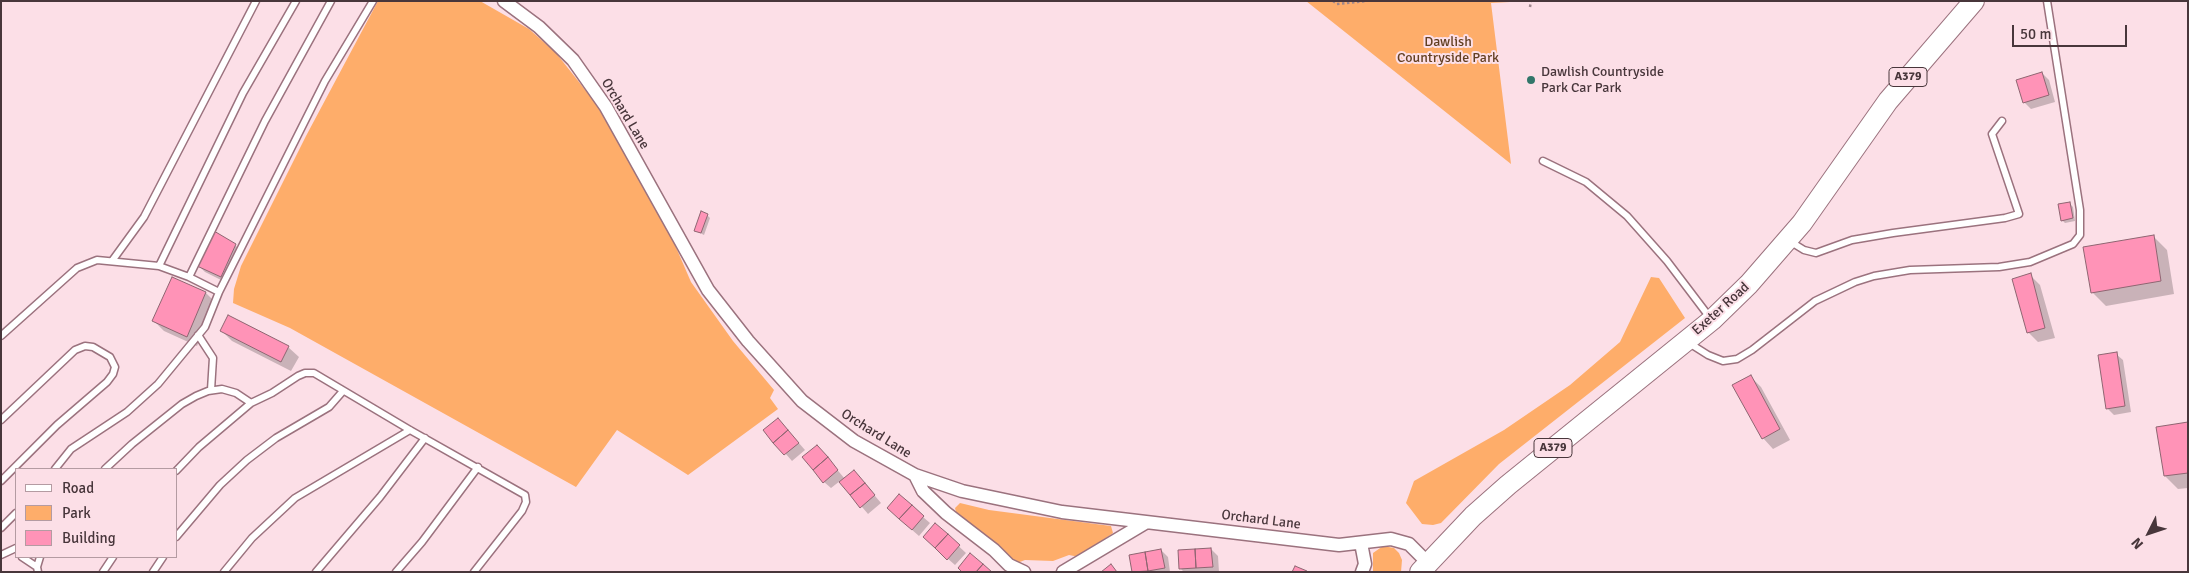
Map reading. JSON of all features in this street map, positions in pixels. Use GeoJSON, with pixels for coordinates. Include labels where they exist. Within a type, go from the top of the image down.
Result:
{"type":"FeatureCollection","features":[{"type":"Feature","properties":{"kind":"main road","name":"Exeter Road"},"geometry":{"type":"LineString","coordinates":[[1424,567],[1473,516],[1508,485],[1712,320],[1750,284],[1807,215],[1888,101],[1974,1]]}},
{"type":"Feature","properties":{"kind":"street","name":"Orchard Lane"},"geometry":{"type":"LineString","coordinates":[[504,1],[539,28],[573,60],[606,107],[704,284],[748,341],[802,401],[854,441],[915,475],[980,495],[1062,512],[1339,545],[1391,539],[1400,540],[1409,544],[1424,567]]}},
{"type":"Feature","properties":{"kind":"street"},"geometry":{"type":"LineString","coordinates":[[915,475],[923,492],[946,513],[994,550],[1009,565],[1024,572]]}},
{"type":"Feature","properties":{"kind":"street"},"geometry":{"type":"LineString","coordinates":[[1063,572],[1081,563],[1145,523]]}},
{"type":"Feature","properties":{"kind":"street"},"geometry":{"type":"LineString","coordinates":[[1361,542],[1365,564],[1362,572]]}},
{"type":"Feature","properties":{"kind":"lane"},"geometry":{"type":"LineString","coordinates":[[112,261],[144,217],[256,1]]}},
{"type":"Feature","properties":{"kind":"lane"},"geometry":{"type":"LineString","coordinates":[[159,266],[243,93],[296,1]]}},
{"type":"Feature","properties":{"kind":"lane"},"geometry":{"type":"LineString","coordinates":[[189,277],[265,121],[332,1]]}},
{"type":"Feature","properties":{"kind":"lane"},"geometry":{"type":"LineString","coordinates":[[56,468],[71,450],[127,412],[158,384],[205,327],[219,292],[325,81],[372,1]]}},
{"type":"Feature","properties":{"kind":"lane"},"geometry":{"type":"LineString","coordinates":[[1686,341],[1708,355],[1723,361],[1737,359],[1752,350],[1815,301],[1855,282],[1874,276],[1910,270],[1999,267],[2030,262],[2073,244],[2080,235],[2080,210],[2047,1]]}},
{"type":"Feature","properties":{"kind":"lane"},"geometry":{"type":"LineString","coordinates":[[1787,240],[1804,250],[1816,253],[1852,240],[2005,218],[2019,214],[1992,134],[2002,121]]}},
{"type":"Feature","properties":{"kind":"lane"},"geometry":{"type":"LineString","coordinates":[[1544,161],[1586,182],[1627,216],[1668,261],[1712,320]]}},
{"type":"Feature","properties":{"kind":"lane"},"geometry":{"type":"LineString","coordinates":[[1,336],[77,268],[97,260],[159,266],[189,277],[219,292]]}},
{"type":"Feature","properties":{"kind":"lane"},"geometry":{"type":"LineString","coordinates":[[198,335],[213,358],[211,390]]}},
{"type":"Feature","properties":{"kind":"lane"},"geometry":{"type":"LineString","coordinates":[[1,420],[75,350],[85,346],[93,347],[110,357],[114,367],[113,374],[106,382],[57,425],[1,481]]}},
{"type":"Feature","properties":{"kind":"lane"},"geometry":{"type":"LineString","coordinates":[[178,469],[199,447],[251,403],[304,373],[314,374],[525,495],[526,502],[522,511],[474,572]]}},
{"type":"Feature","properties":{"kind":"lane"},"geometry":{"type":"LineString","coordinates":[[106,468],[132,444],[182,404],[211,390],[222,389],[236,393],[251,403]]}},
{"type":"Feature","properties":{"kind":"lane"},"geometry":{"type":"LineString","coordinates":[[178,535],[220,485],[247,460],[276,438],[329,407],[343,391]]}},
{"type":"Feature","properties":{"kind":"lane"},"geometry":{"type":"LineString","coordinates":[[224,572],[252,538],[295,498],[410,430]]}},
{"type":"Feature","properties":{"kind":"lane"},"geometry":{"type":"LineString","coordinates":[[316,572],[380,497],[425,438]]}},
{"type":"Feature","properties":{"kind":"lane"},"geometry":{"type":"LineString","coordinates":[[396,572],[422,542],[478,467]]}},
{"type":"Feature","properties":{"kind":"lane"},"geometry":{"type":"LineString","coordinates":[[1,528],[15,514]]}},
{"type":"Feature","properties":{"kind":"lane"},"geometry":{"type":"LineString","coordinates":[[1,555],[15,550]]}},
{"type":"Feature","properties":{"kind":"lane"},"geometry":{"type":"LineString","coordinates":[[23,558],[37,569]]}},
{"type":"Feature","properties":{"kind":"lane"},"geometry":{"type":"LineString","coordinates":[[103,572],[112,558]]}},
{"type":"Feature","properties":{"kind":"lane"},"geometry":{"type":"LineString","coordinates":[[153,572],[162,558]]}},
{"type":"Feature","properties":{"kind":"path"},"geometry":{"type":"LineString","coordinates":[[1333,1],[1337,4],[1368,1]]}},
{"type":"Feature","properties":{"kind":"path"},"geometry":{"type":"LineString","coordinates":[[1530,7],[1531,1]]}},
{"type":"Feature","properties":{"kind":"green space"},"geometry":{"type":"Polygon","coordinates":[[[378,1],[480,1],[529,29],[556,53],[598,106],[637,168],[672,238],[691,282],[733,341],[774,390],[770,398],[778,409],[688,475],[617,430],[576,487],[290,328],[233,303],[234,289],[241,266],[306,136],[378,1]]]}},
{"type":"Feature","properties":{"kind":"green space","name":"Dawlish Countryside Park"},"geometry":{"type":"Polygon","coordinates":[[[1306,1],[1529,1],[1491,3],[1511,164],[1306,1]]]}},
{"type":"Feature","properties":{"kind":"green space"},"geometry":{"type":"Polygon","coordinates":[[[1651,277],[1659,278],[1685,318],[1499,464],[1441,523],[1433,525],[1422,524],[1406,503],[1414,481],[1504,430],[1570,385],[1620,342],[1651,277]]]}},
{"type":"Feature","properties":{"kind":"green space"},"geometry":{"type":"Polygon","coordinates":[[[960,503],[989,510],[1111,526],[1113,533],[1079,557],[1069,555],[1053,561],[1025,560],[1017,563],[956,512],[955,508],[960,503]]]}},
{"type":"Feature","properties":{"kind":"green space"},"geometry":{"type":"Polygon","coordinates":[[[1383,546],[1394,548],[1399,553],[1402,560],[1401,572],[1373,572],[1373,553],[1383,546]]]}},
{"type":"Feature","properties":{"kind":"building"},"geometry":{"type":"Polygon","coordinates":[[[2042,72],[2049,95],[2023,103],[2016,80],[2042,72]]]}},
{"type":"Feature","properties":{"kind":"building"},"geometry":{"type":"Polygon","coordinates":[[[2070,202],[2073,218],[2061,221],[2058,204],[2070,202]]]}},
{"type":"Feature","properties":{"kind":"building"},"geometry":{"type":"Polygon","coordinates":[[[701,211],[708,214],[701,233],[694,231],[701,211]]]}},
{"type":"Feature","properties":{"kind":"building"},"geometry":{"type":"Polygon","coordinates":[[[214,231],[236,244],[221,277],[197,266],[214,231]]]}},
{"type":"Feature","properties":{"kind":"building"},"geometry":{"type":"Polygon","coordinates":[[[2154,235],[2161,281],[2091,293],[2083,247],[2154,235]]]}},
{"type":"Feature","properties":{"kind":"building"},"geometry":{"type":"Polygon","coordinates":[[[2031,273],[2045,328],[2027,333],[2012,279],[2031,273]]]}},
{"type":"Feature","properties":{"kind":"building"},"geometry":{"type":"Polygon","coordinates":[[[172,277],[206,292],[187,337],[152,321],[172,277]]]}},
{"type":"Feature","properties":{"kind":"building"},"geometry":{"type":"Polygon","coordinates":[[[228,315],[289,346],[281,362],[220,331],[228,315]]]}},
{"type":"Feature","properties":{"kind":"building"},"geometry":{"type":"Polygon","coordinates":[[[2117,352],[2125,406],[2106,409],[2098,355],[2117,352]]]}},
{"type":"Feature","properties":{"kind":"building"},"geometry":{"type":"Polygon","coordinates":[[[1751,375],[1780,429],[1762,439],[1732,385],[1751,375]]]}},
{"type":"Feature","properties":{"kind":"building"},"geometry":{"type":"Polygon","coordinates":[[[778,418],[788,430],[773,443],[763,430],[778,418]]]}},
{"type":"Feature","properties":{"kind":"building"},"geometry":{"type":"Polygon","coordinates":[[[2188,422],[2188,473],[2164,476],[2156,427],[2188,422]]]}},
{"type":"Feature","properties":{"kind":"building"},"geometry":{"type":"Polygon","coordinates":[[[788,430],[799,443],[784,455],[773,443],[788,430]]]}},
{"type":"Feature","properties":{"kind":"building"},"geometry":{"type":"Polygon","coordinates":[[[817,445],[828,457],[813,470],[802,457],[817,445]]]}},
{"type":"Feature","properties":{"kind":"building"},"geometry":{"type":"Polygon","coordinates":[[[828,457],[838,470],[823,483],[813,470],[828,457]]]}},
{"type":"Feature","properties":{"kind":"building"},"geometry":{"type":"Polygon","coordinates":[[[854,470],[865,483],[850,495],[839,482],[854,470]]]}},
{"type":"Feature","properties":{"kind":"building"},"geometry":{"type":"Polygon","coordinates":[[[865,483],[875,495],[860,508],[850,495],[865,483]]]}},
{"type":"Feature","properties":{"kind":"building"},"geometry":{"type":"Polygon","coordinates":[[[899,494],[912,505],[899,519],[887,508],[899,494]]]}},
{"type":"Feature","properties":{"kind":"building"},"geometry":{"type":"Polygon","coordinates":[[[912,505],[924,516],[912,530],[899,519],[912,505]]]}},
{"type":"Feature","properties":{"kind":"building"},"geometry":{"type":"Polygon","coordinates":[[[935,523],[948,534],[935,548],[923,537],[935,523]]]}},
{"type":"Feature","properties":{"kind":"building"},"geometry":{"type":"Polygon","coordinates":[[[948,534],[960,545],[947,560],[935,548],[948,534]]]}},
{"type":"Feature","properties":{"kind":"building"},"geometry":{"type":"Polygon","coordinates":[[[1211,548],[1213,567],[1196,568],[1195,549],[1211,548]]]}},
{"type":"Feature","properties":{"kind":"building"},"geometry":{"type":"Polygon","coordinates":[[[1161,549],[1165,568],[1148,571],[1145,552],[1161,549]]]}},
{"type":"Feature","properties":{"kind":"building"},"geometry":{"type":"Polygon","coordinates":[[[1195,549],[1196,568],[1179,569],[1178,550],[1195,549]]]}},
{"type":"Feature","properties":{"kind":"building"},"geometry":{"type":"Polygon","coordinates":[[[1145,552],[1148,571],[1132,572],[1129,555],[1145,552]]]}},
{"type":"Feature","properties":{"kind":"building"},"geometry":{"type":"Polygon","coordinates":[[[970,553],[983,564],[976,572],[962,572],[958,568],[970,553]]]}},
{"type":"Feature","properties":{"kind":"building"},"geometry":{"type":"Polygon","coordinates":[[[983,564],[992,572],[976,572],[983,564]]]}},
{"type":"Feature","properties":{"kind":"building"},"geometry":{"type":"Polygon","coordinates":[[[1111,564],[1117,572],[1101,572],[1111,564]]]}},
{"type":"Feature","properties":{"kind":"building"},"geometry":{"type":"Polygon","coordinates":[[[1295,566],[1307,571],[1307,572],[1292,572],[1295,566]]]}},
{"type":"Feature","properties":{"kind":"place","name":"Dawlish Countryside Park Car Park"},"geometry":{"type":"Point","coordinates":[1531,80]}}]}
